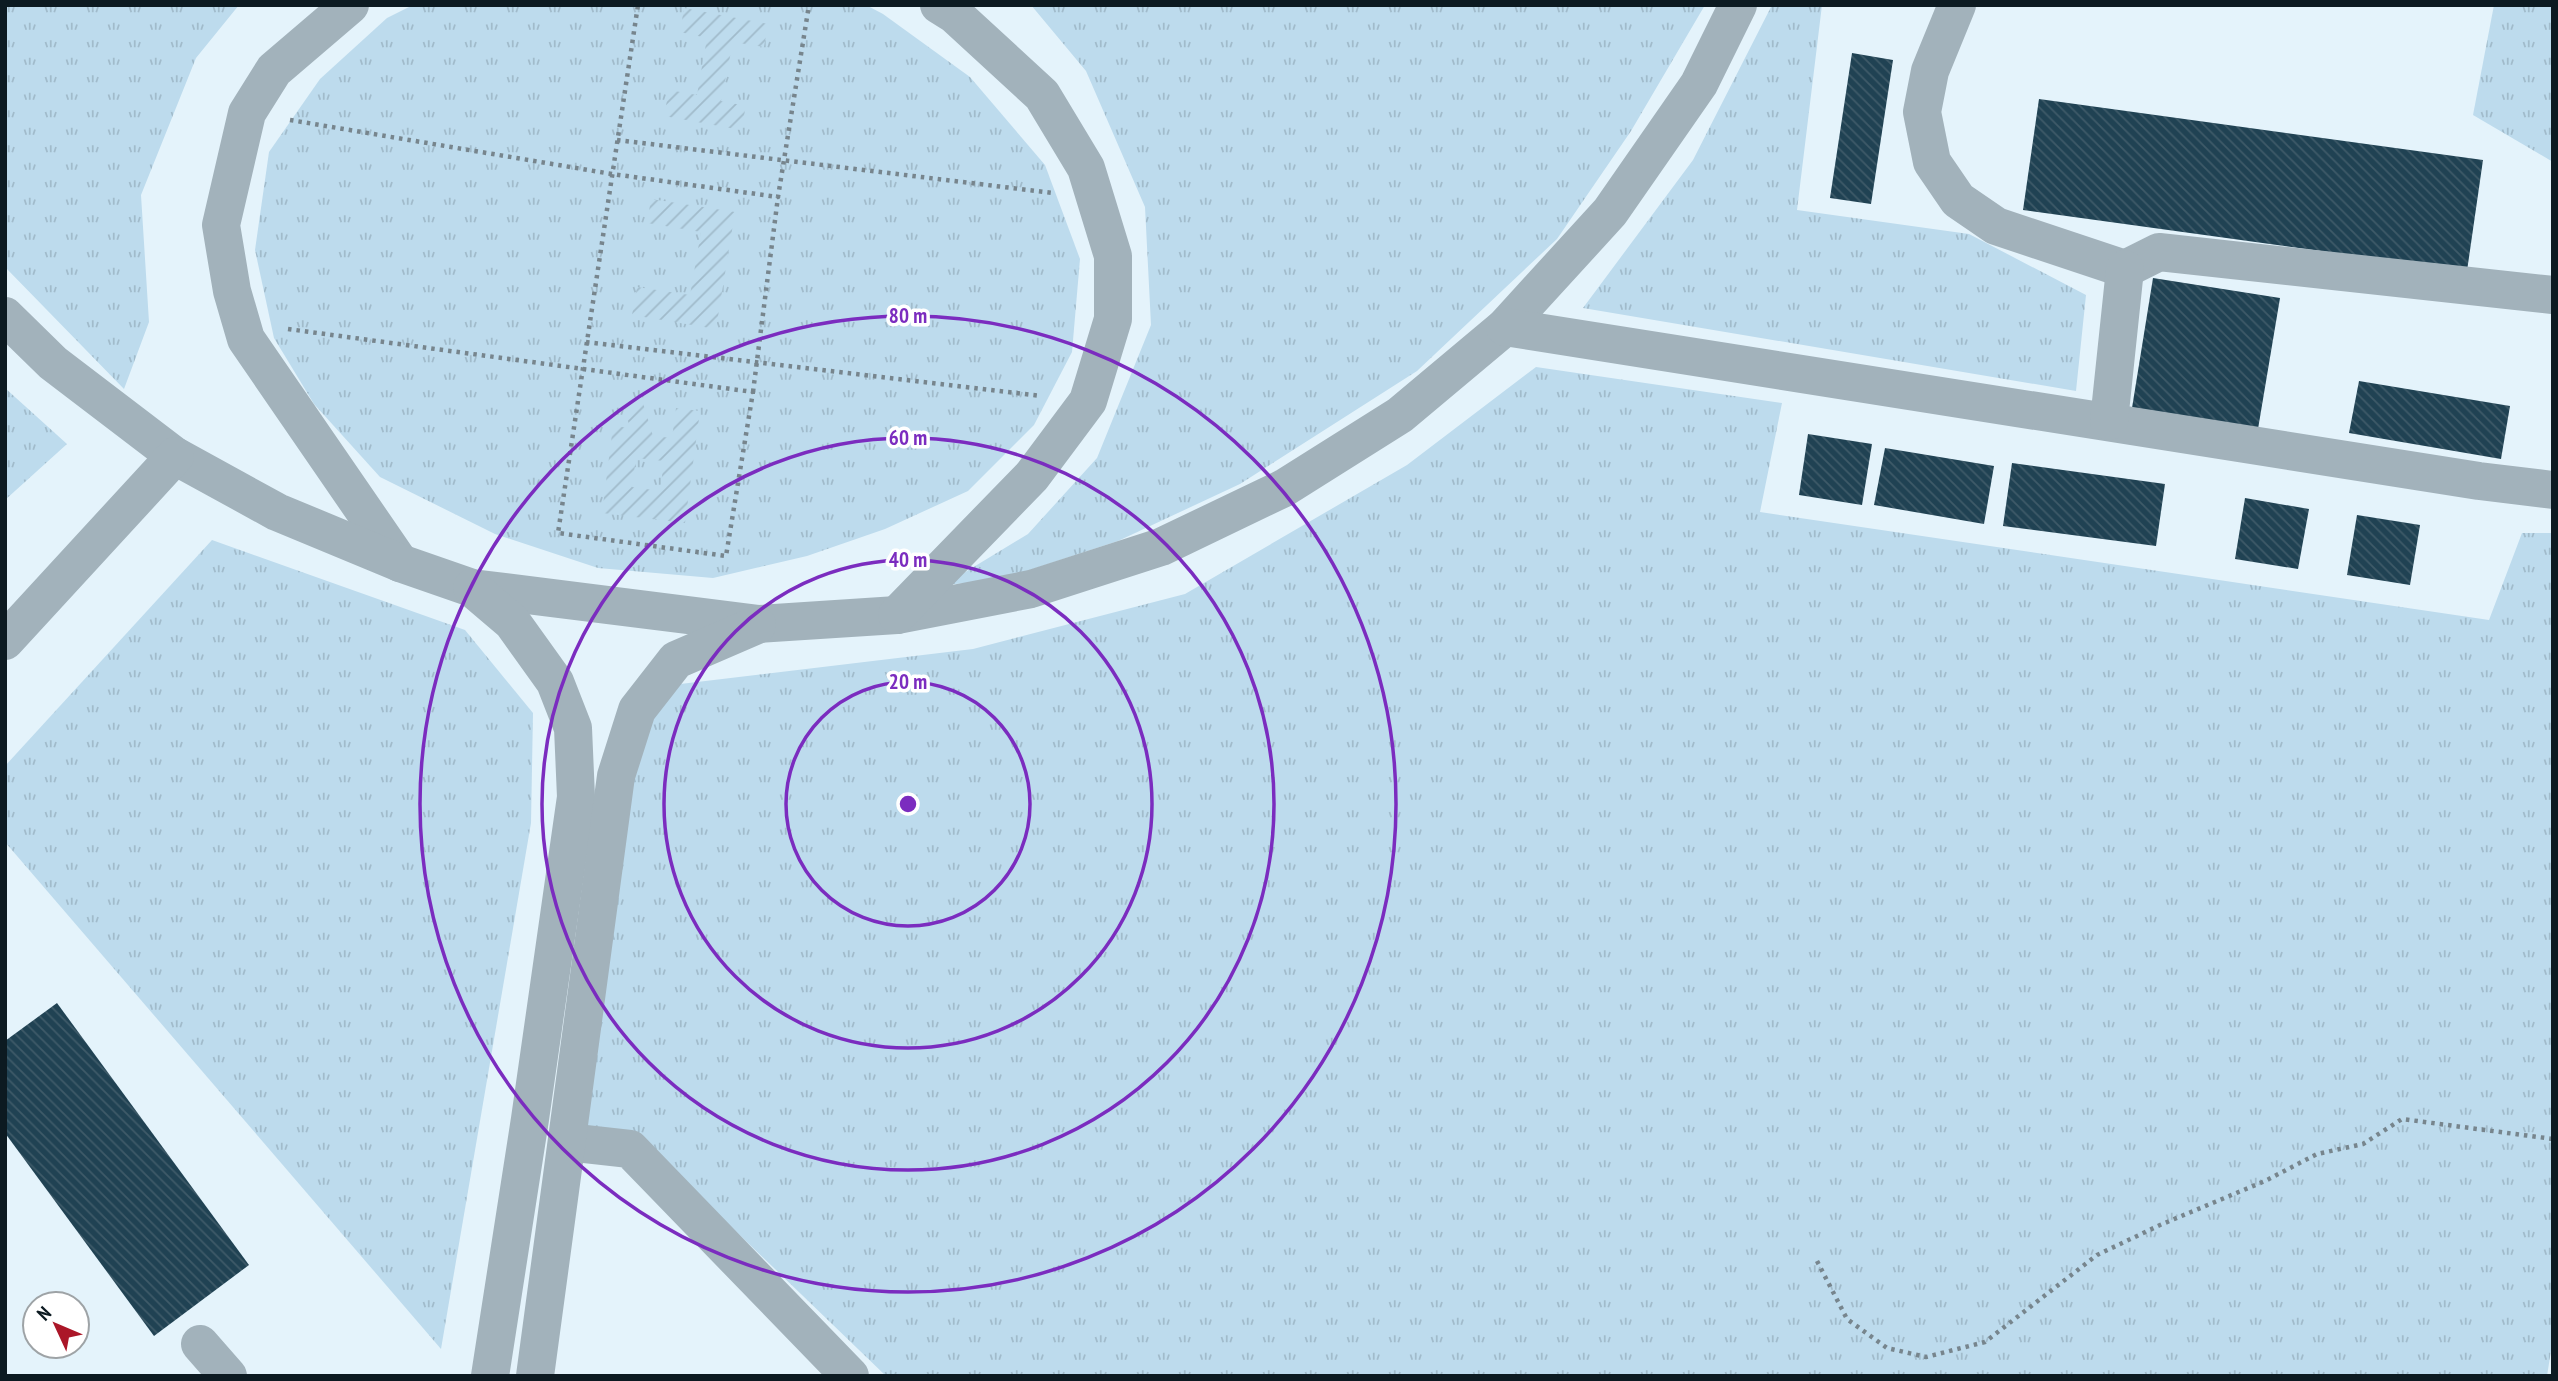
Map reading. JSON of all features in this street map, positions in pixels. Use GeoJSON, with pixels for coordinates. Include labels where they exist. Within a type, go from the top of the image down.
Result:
{"type":"FeatureCollection","features":[{"type":"Feature","properties":{"kind":"lane"},"geometry":{"type":"LineString","coordinates":[[350,5],[274,70],[247,113],[221,225],[232,291],[246,339],[400,563]]}},
{"type":"Feature","properties":{"kind":"lane"},"geometry":{"type":"LineString","coordinates":[[897,615],[1032,477],[1088,401],[1114,319],[1113,256],[1086,168],[1042,95],[956,15],[939,5]]}},
{"type":"Feature","properties":{"kind":"lane"},"geometry":{"type":"LineString","coordinates":[[5,316],[53,363],[175,456],[277,512],[400,563],[472,588],[759,624],[897,615],[1031,589],[1173,541],[1284,488],[1400,415],[1505,327],[1610,212],[1699,84],[1738,5]]}},
{"type":"Feature","properties":{"kind":"lane"},"geometry":{"type":"LineString","coordinates":[[1957,5],[1930,71],[1922,112],[1932,162],[1958,200],[1996,226],[2125,269],[2159,252],[2553,295]]}},
{"type":"Feature","properties":{"kind":"lane"},"geometry":{"type":"LineString","coordinates":[[2109,421],[2125,269]]}},
{"type":"Feature","properties":{"kind":"lane"},"geometry":{"type":"LineString","coordinates":[[1505,327],[2553,490]]}},
{"type":"Feature","properties":{"kind":"lane"},"geometry":{"type":"LineString","coordinates":[[5,641],[175,456]]}},
{"type":"Feature","properties":{"kind":"lane"},"geometry":{"type":"LineString","coordinates":[[472,588],[512,622],[555,682],[573,728],[576,797],[490,1376]]}},
{"type":"Feature","properties":{"kind":"lane"},"geometry":{"type":"LineString","coordinates":[[535,1376],[616,776],[637,710],[676,660],[759,624]]}},
{"type":"Feature","properties":{"kind":"lane"},"geometry":{"type":"LineString","coordinates":[[567,1142],[630,1149],[849,1376]]}},
{"type":"Feature","properties":{"kind":"lane"},"geometry":{"type":"LineString","coordinates":[[200,1344],[228,1376]]}},
{"type":"Feature","properties":{"kind":"path"},"geometry":{"type":"LineString","coordinates":[[638,5],[558,533],[726,556],[753,392],[778,197],[809,5]]}},
{"type":"Feature","properties":{"kind":"path"},"geometry":{"type":"LineString","coordinates":[[247,113],[612,174],[778,197]]}},
{"type":"Feature","properties":{"kind":"path"},"geometry":{"type":"LineString","coordinates":[[617,140],[1095,198]]}},
{"type":"Feature","properties":{"kind":"path"},"geometry":{"type":"LineString","coordinates":[[241,322],[753,392]]}},
{"type":"Feature","properties":{"kind":"path"},"geometry":{"type":"LineString","coordinates":[[586,342],[1088,401]]}},
{"type":"Feature","properties":{"kind":"path"},"geometry":{"type":"LineString","coordinates":[[1817,1261],[1847,1319],[1887,1348],[1926,1357],[1985,1342],[2097,1255],[2265,1181],[2317,1154],[2363,1144],[2402,1119],[2553,1139]]}},
{"type":"Feature","properties":{"kind":"green space"},"geometry":{"type":"Polygon","coordinates":[[[5,5],[239,5],[196,58],[141,195],[149,322],[124,389],[5,267],[5,5]]]}},
{"type":"Feature","properties":{"kind":"green space"},"geometry":{"type":"Polygon","coordinates":[[[413,5],[866,5],[883,14],[970,77],[1045,165],[1080,259],[1072,352],[1034,425],[968,491],[885,529],[807,556],[713,578],[598,568],[495,534],[380,477],[314,404],[274,338],[255,250],[269,152],[320,79],[387,18],[413,5]]]}},
{"type":"Feature","properties":{"kind":"green space"},"geometry":{"type":"Polygon","coordinates":[[[1031,5],[1705,5],[1631,131],[1557,239],[1417,371],[1240,484],[1118,541],[999,580],[944,585],[1028,534],[1097,458],[1151,325],[1145,207],[1086,71],[1031,5]]]}},
{"type":"Feature","properties":{"kind":"green space"},"geometry":{"type":"Polygon","coordinates":[[[1772,5],[1822,5],[1797,210],[1969,234],[2086,295],[2076,391],[1583,308],[1693,160],[1772,5]]]}},
{"type":"Feature","properties":{"kind":"green space"},"geometry":{"type":"Polygon","coordinates":[[[2494,5],[2553,5],[2553,162],[2473,115],[2494,5]]]}},
{"type":"Feature","properties":{"kind":"green space"},"geometry":{"type":"Polygon","coordinates":[[[684,8],[768,24],[764,47],[733,42],[721,101],[746,106],[741,130],[664,116],[669,90],[697,95],[707,38],[680,32],[684,8]]]}},
{"type":"Feature","properties":{"kind":"green space"},"geometry":{"type":"Polygon","coordinates":[[[651,199],[735,212],[716,329],[632,315],[637,287],[690,295],[701,232],[647,223],[651,199]]]}},
{"type":"Feature","properties":{"kind":"green space"},"geometry":{"type":"Polygon","coordinates":[[[1536,367],[1782,403],[1760,512],[2489,620],[2522,533],[2553,533],[2553,1338],[2547,1376],[886,1376],[636,1135],[582,1128],[634,750],[672,685],[973,649],[1185,594],[1407,465],[1536,367]]]}},
{"type":"Feature","properties":{"kind":"green space"},"geometry":{"type":"Polygon","coordinates":[[[5,388],[67,444],[5,500],[5,388]]]}},
{"type":"Feature","properties":{"kind":"green space"},"geometry":{"type":"Polygon","coordinates":[[[622,400],[643,403],[653,436],[672,438],[676,408],[700,411],[685,523],[602,513],[613,426],[630,428],[622,400]],[[636,458],[632,487],[660,491],[664,461],[636,458]]]}},
{"type":"Feature","properties":{"kind":"green space"},"geometry":{"type":"Polygon","coordinates":[[[212,540],[465,630],[533,713],[531,823],[441,1349],[5,842],[5,766],[212,540]]]}},
{"type":"Feature","properties":{"kind":"building"},"geometry":{"type":"Polygon","coordinates":[[[1852,53],[1893,60],[1871,204],[1830,198],[1852,53]]]}},
{"type":"Feature","properties":{"kind":"building"},"geometry":{"type":"Polygon","coordinates":[[[2039,99],[2483,160],[2467,271],[2023,210],[2039,99]]]}},
{"type":"Feature","properties":{"kind":"building"},"geometry":{"type":"Polygon","coordinates":[[[2153,278],[2280,298],[2258,429],[2132,408],[2153,278]]]}},
{"type":"Feature","properties":{"kind":"building"},"geometry":{"type":"Polygon","coordinates":[[[2359,381],[2510,406],[2501,459],[2349,433],[2359,381]]]}},
{"type":"Feature","properties":{"kind":"building"},"geometry":{"type":"Polygon","coordinates":[[[1808,434],[1872,444],[1862,505],[1799,495],[1808,434]]]}},
{"type":"Feature","properties":{"kind":"building"},"geometry":{"type":"Polygon","coordinates":[[[1885,448],[1994,466],[1984,524],[1874,505],[1885,448]]]}},
{"type":"Feature","properties":{"kind":"building"},"geometry":{"type":"Polygon","coordinates":[[[2012,463],[2165,484],[2156,546],[2003,526],[2012,463]]]}},
{"type":"Feature","properties":{"kind":"building"},"geometry":{"type":"Polygon","coordinates":[[[2245,498],[2309,509],[2298,569],[2235,559],[2245,498]]]}},
{"type":"Feature","properties":{"kind":"building"},"geometry":{"type":"Polygon","coordinates":[[[2357,515],[2420,525],[2410,585],[2347,575],[2357,515]]]}},
{"type":"Feature","properties":{"kind":"building"},"geometry":{"type":"Polygon","coordinates":[[[57,1003],[249,1265],[154,1336],[5,1133],[5,1041],[57,1003]]]}}]}
